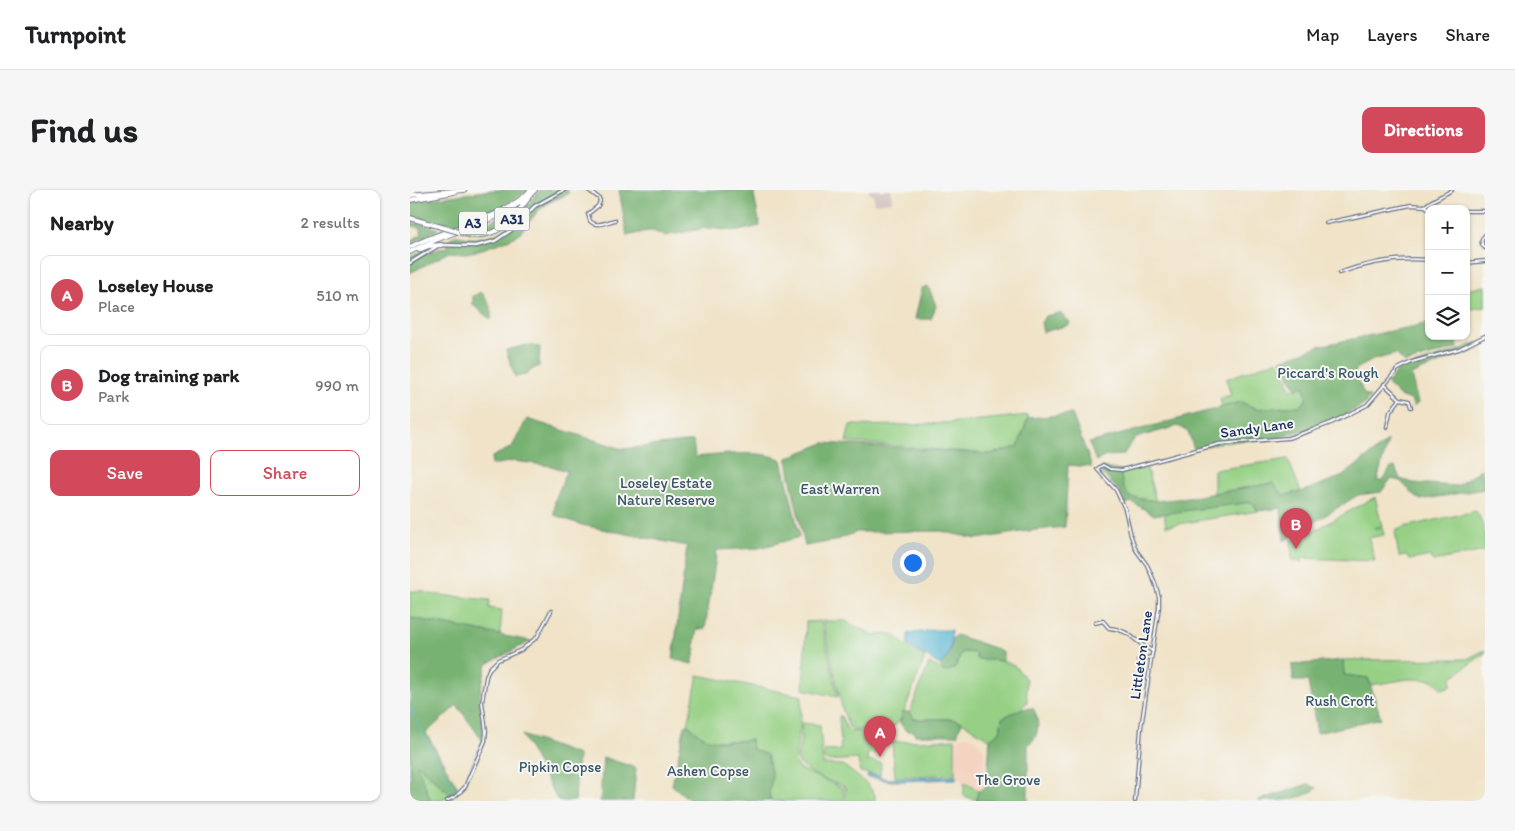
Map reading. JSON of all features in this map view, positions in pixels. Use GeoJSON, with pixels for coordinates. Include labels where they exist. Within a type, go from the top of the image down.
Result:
{"type":"FeatureCollection","features":[{"type":"Feature","properties":{"kind":"main road"},"geometry":{"type":"LineString","coordinates":[[410,195],[463,190]]}},
{"type":"Feature","properties":{"kind":"main road"},"geometry":{"type":"LineString","coordinates":[[410,200],[463,190]]}},
{"type":"Feature","properties":{"kind":"main road","name":"A3"},"geometry":{"type":"LineString","coordinates":[[410,247],[433,236],[486,218],[516,202],[531,190]]}},
{"type":"Feature","properties":{"kind":"main road","name":"A3"},"geometry":{"type":"LineString","coordinates":[[410,253],[438,238],[487,221],[517,205],[536,190]]}},
{"type":"Feature","properties":{"kind":"main road","name":"A31"},"geometry":{"type":"LineString","coordinates":[[410,218],[466,234],[485,235],[502,228],[510,221],[536,190]]}},
{"type":"Feature","properties":{"kind":"main road"},"geometry":{"type":"LineString","coordinates":[[410,253],[425,247],[441,245]]}},
{"type":"Feature","properties":{"kind":"street"},"geometry":{"type":"LineString","coordinates":[[410,263],[441,245],[472,246],[492,242],[510,231],[535,206],[564,190]]}},
{"type":"Feature","properties":{"kind":"street"},"geometry":{"type":"LineString","coordinates":[[588,190],[599,198],[600,201],[598,206],[588,214],[590,221],[594,225],[598,225],[615,220]]}},
{"type":"Feature","properties":{"kind":"street"},"geometry":{"type":"LineString","coordinates":[[1426,205],[1452,190]]}},
{"type":"Feature","properties":{"kind":"street"},"geometry":{"type":"LineString","coordinates":[[1326,223],[1411,205],[1425,206]]}},
{"type":"Feature","properties":{"kind":"street"},"geometry":{"type":"LineString","coordinates":[[1470,211],[1485,211]]}},
{"type":"Feature","properties":{"kind":"street"},"geometry":{"type":"LineString","coordinates":[[1485,235],[1482,238],[1485,248]]}},
{"type":"Feature","properties":{"kind":"street"},"geometry":{"type":"LineString","coordinates":[[1339,273],[1373,262],[1412,258],[1425,260]]}},
{"type":"Feature","properties":{"kind":"street"},"geometry":{"type":"LineString","coordinates":[[1470,263],[1485,261]]}},
{"type":"Feature","properties":{"kind":"street","name":"Sandy Lane"},"geometry":{"type":"LineString","coordinates":[[1098,469],[1103,465],[1110,469],[1122,470],[1219,444],[1288,438],[1331,423],[1367,405],[1398,369],[1412,362],[1459,349],[1485,336]]}},
{"type":"Feature","properties":{"kind":"street"},"geometry":{"type":"LineString","coordinates":[[1384,384],[1400,399],[1409,401],[1411,407]]}},
{"type":"Feature","properties":{"kind":"street"},"geometry":{"type":"LineString","coordinates":[[1387,427],[1390,412],[1400,399]]}},
{"type":"Feature","properties":{"kind":"street","name":"Littleton Lane"},"geometry":{"type":"LineString","coordinates":[[1098,469],[1116,490],[1126,509],[1131,536],[1136,550],[1147,565],[1159,597],[1138,752],[1135,801]]}},
{"type":"Feature","properties":{"kind":"street"},"geometry":{"type":"LineString","coordinates":[[448,801],[465,788],[485,741],[483,696],[489,669],[498,660],[521,650],[537,637],[551,611]]}},
{"type":"Feature","properties":{"kind":"street"},"geometry":{"type":"LineString","coordinates":[[1095,623],[1103,622],[1109,628],[1120,628],[1146,648],[1153,651]]}},
{"type":"Feature","properties":{"kind":"street"},"geometry":{"type":"LineString","coordinates":[[1138,660],[1151,657]]}},
{"type":"Feature","properties":{"kind":"shaded area"},"geometry":{"type":"Polygon","coordinates":[[[866,190],[891,190],[892,202],[874,204],[874,196],[866,190]]]}},
{"type":"Feature","properties":{"kind":"shaded area"},"geometry":{"type":"Polygon","coordinates":[[[966,736],[973,738],[982,747],[986,757],[984,786],[979,791],[956,779],[955,739],[966,736]]]}},
{"type":"Feature","properties":{"kind":"green space"},"geometry":{"type":"Polygon","coordinates":[[[492,190],[528,190],[470,222],[447,226],[410,216],[410,202],[492,190]]]}},
{"type":"Feature","properties":{"kind":"green space"},"geometry":{"type":"Polygon","coordinates":[[[540,190],[568,190],[568,194],[550,202],[538,211],[519,234],[510,239],[477,251],[466,253],[450,252],[410,273],[410,257],[425,250],[429,253],[448,247],[448,240],[453,237],[479,238],[502,231],[520,215],[540,190]]]}},
{"type":"Feature","properties":{"kind":"green space"},"geometry":{"type":"Polygon","coordinates":[[[619,190],[753,190],[760,226],[738,231],[706,228],[665,236],[653,231],[647,231],[627,236],[619,190]]]}},
{"type":"Feature","properties":{"kind":"green space"},"geometry":{"type":"Polygon","coordinates":[[[522,204],[510,218],[497,228],[482,232],[464,231],[488,223],[522,204]]]}},
{"type":"Feature","properties":{"kind":"green space"},"geometry":{"type":"Polygon","coordinates":[[[410,221],[438,229],[410,244],[410,241],[422,234],[420,228],[410,225],[410,221]]]}},
{"type":"Feature","properties":{"kind":"green space"},"geometry":{"type":"Polygon","coordinates":[[[928,286],[936,306],[931,319],[915,319],[922,288],[928,286]]]}},
{"type":"Feature","properties":{"kind":"green space"},"geometry":{"type":"Polygon","coordinates":[[[1485,286],[1485,307],[1470,309],[1470,289],[1485,286]]]}},
{"type":"Feature","properties":{"kind":"green space"},"geometry":{"type":"Polygon","coordinates":[[[481,292],[489,305],[491,320],[473,305],[473,296],[481,292]]]}},
{"type":"Feature","properties":{"kind":"green space"},"geometry":{"type":"Polygon","coordinates":[[[1060,313],[1070,322],[1069,325],[1043,332],[1041,323],[1045,316],[1060,313]]]}},
{"type":"Feature","properties":{"kind":"green space","name":"Piccard's Rough"},"geometry":{"type":"Polygon","coordinates":[[[1425,324],[1425,340],[1455,340],[1458,348],[1405,363],[1396,354],[1373,360],[1356,369],[1355,374],[1364,394],[1370,397],[1364,405],[1336,419],[1288,435],[1275,438],[1224,442],[1194,449],[1188,431],[1178,426],[1135,438],[1123,455],[1106,456],[1096,461],[1089,443],[1241,402],[1257,409],[1299,406],[1306,401],[1305,387],[1296,388],[1281,360],[1319,346],[1425,324]]]}},
{"type":"Feature","properties":{"kind":"green space"},"geometry":{"type":"Polygon","coordinates":[[[1478,342],[1474,351],[1411,375],[1418,403],[1414,407],[1411,400],[1399,396],[1387,384],[1398,370],[1455,352],[1478,342]]]}},
{"type":"Feature","properties":{"kind":"green space"},"geometry":{"type":"Polygon","coordinates":[[[527,345],[540,347],[539,366],[515,377],[506,350],[527,345]]]}},
{"type":"Feature","properties":{"kind":"green space"},"geometry":{"type":"Polygon","coordinates":[[[1278,360],[1291,389],[1305,387],[1306,401],[1299,406],[1257,409],[1241,402],[1222,407],[1220,398],[1231,395],[1226,379],[1278,360]]]}},
{"type":"Feature","properties":{"kind":"green space","name":"East Warren"},"geometry":{"type":"Polygon","coordinates":[[[1072,414],[1092,467],[1068,465],[1065,527],[977,539],[941,531],[857,532],[834,541],[805,546],[787,458],[824,443],[990,454],[1018,447],[1028,418],[1072,414]]]}},
{"type":"Feature","properties":{"kind":"green space"},"geometry":{"type":"Polygon","coordinates":[[[1027,415],[1028,418],[1018,447],[990,454],[846,442],[850,425],[938,423],[1027,415]]]}},
{"type":"Feature","properties":{"kind":"green space","name":"Loseley Estate Nature Reserve"},"geometry":{"type":"Polygon","coordinates":[[[527,419],[623,449],[693,441],[695,457],[752,454],[782,460],[800,537],[759,548],[717,550],[705,629],[697,629],[694,647],[696,648],[692,664],[673,659],[687,546],[582,525],[554,515],[555,500],[567,471],[551,466],[514,461],[491,465],[492,457],[512,447],[527,419]]]}},
{"type":"Feature","properties":{"kind":"green space"},"geometry":{"type":"Polygon","coordinates":[[[1388,441],[1377,481],[1382,481],[1391,468],[1395,467],[1400,479],[1413,483],[1457,486],[1481,469],[1484,489],[1420,500],[1400,481],[1391,479],[1381,492],[1358,495],[1284,541],[1281,508],[1258,511],[1252,502],[1154,515],[1132,502],[1125,504],[1120,492],[1099,470],[1102,467],[1120,471],[1123,487],[1129,497],[1156,501],[1187,498],[1273,483],[1283,495],[1301,492],[1343,476],[1388,441]]]}},
{"type":"Feature","properties":{"kind":"green space"},"geometry":{"type":"Polygon","coordinates":[[[1288,459],[1301,492],[1283,495],[1273,483],[1214,493],[1214,470],[1288,459]]]}},
{"type":"Feature","properties":{"kind":"green space"},"geometry":{"type":"Polygon","coordinates":[[[1146,466],[1156,501],[1129,497],[1123,487],[1120,471],[1146,466]]]}},
{"type":"Feature","properties":{"kind":"green space"},"geometry":{"type":"Polygon","coordinates":[[[1375,497],[1382,526],[1374,528],[1382,527],[1384,535],[1369,538],[1375,561],[1302,558],[1302,562],[1292,561],[1291,540],[1301,538],[1375,497]]]}},
{"type":"Feature","properties":{"kind":"green space"},"geometry":{"type":"Polygon","coordinates":[[[1252,502],[1258,511],[1166,526],[1164,513],[1252,502]]]}},
{"type":"Feature","properties":{"kind":"green space"},"geometry":{"type":"Polygon","coordinates":[[[1476,511],[1482,525],[1485,551],[1433,561],[1431,556],[1409,560],[1407,556],[1399,557],[1395,531],[1404,527],[1476,511]]]}},
{"type":"Feature","properties":{"kind":"green space"},"geometry":{"type":"Polygon","coordinates":[[[410,591],[490,600],[489,608],[502,610],[500,635],[410,619],[410,591]]]}},
{"type":"Feature","properties":{"kind":"green space"},"geometry":{"type":"Polygon","coordinates":[[[411,618],[531,641],[487,664],[480,692],[482,740],[457,705],[426,733],[458,788],[451,795],[416,763],[431,801],[410,801],[411,618]]]}},
{"type":"Feature","properties":{"kind":"green space"},"geometry":{"type":"Polygon","coordinates":[[[821,621],[838,697],[803,689],[806,622],[821,621]]]}},
{"type":"Feature","properties":{"kind":"green space"},"geometry":{"type":"Polygon","coordinates":[[[823,621],[845,621],[874,635],[893,634],[908,647],[925,657],[902,717],[896,725],[880,732],[853,730],[849,727],[842,708],[823,621]]]}},
{"type":"Feature","properties":{"kind":"green space"},"geometry":{"type":"Polygon","coordinates":[[[956,635],[1003,652],[1003,661],[976,659],[976,653],[962,652],[954,669],[944,672],[940,665],[949,653],[952,639],[956,635]]]}},
{"type":"Feature","properties":{"kind":"green space"},"geometry":{"type":"Polygon","coordinates":[[[1485,650],[1485,653],[1452,677],[1451,686],[1442,689],[1433,680],[1408,679],[1371,685],[1368,678],[1344,675],[1343,660],[1467,659],[1485,650]]]}},
{"type":"Feature","properties":{"kind":"green space"},"geometry":{"type":"Polygon","coordinates":[[[962,652],[976,653],[976,659],[1003,661],[1014,665],[1026,679],[1027,702],[1021,709],[1002,718],[1000,732],[990,739],[960,721],[914,719],[910,712],[929,663],[944,671],[954,669],[962,652]]]}},
{"type":"Feature","properties":{"kind":"green space","name":"Rush Croft"},"geometry":{"type":"Polygon","coordinates":[[[1343,660],[1344,675],[1368,678],[1381,718],[1317,733],[1308,681],[1293,681],[1292,665],[1343,660]]]}},
{"type":"Feature","properties":{"kind":"green space"},"geometry":{"type":"Polygon","coordinates":[[[698,675],[802,696],[800,730],[794,760],[798,768],[844,789],[842,801],[771,801],[769,794],[772,776],[767,755],[752,749],[751,740],[712,741],[701,736],[688,725],[698,675]]]}},
{"type":"Feature","properties":{"kind":"green space","name":"The Grove"},"geometry":{"type":"Polygon","coordinates":[[[1033,708],[1038,728],[1035,738],[1028,745],[1028,801],[977,801],[977,793],[987,785],[990,739],[1000,732],[1002,718],[1021,709],[1033,708]]]}},
{"type":"Feature","properties":{"kind":"green space"},"geometry":{"type":"Polygon","coordinates":[[[903,712],[910,712],[914,719],[952,719],[962,722],[957,735],[915,735],[914,731],[906,731],[900,723],[903,712]]]}},
{"type":"Feature","properties":{"kind":"green space"},"geometry":{"type":"Polygon","coordinates":[[[839,716],[841,716],[850,731],[879,735],[879,746],[876,747],[876,753],[868,753],[867,761],[881,763],[880,776],[860,772],[858,759],[826,761],[824,758],[825,750],[840,751],[839,716]]]}},
{"type":"Feature","properties":{"kind":"green space"},"geometry":{"type":"Polygon","coordinates":[[[802,723],[820,725],[823,764],[843,765],[867,784],[875,795],[875,801],[844,801],[845,787],[818,776],[800,764],[796,759],[801,739],[802,723]]]}},
{"type":"Feature","properties":{"kind":"green space","name":"Ashen Copse"},"geometry":{"type":"Polygon","coordinates":[[[685,725],[707,739],[726,741],[751,740],[752,749],[767,755],[772,776],[769,794],[771,801],[691,801],[672,785],[685,725]]]}},
{"type":"Feature","properties":{"kind":"green space","name":"Pipkin Copse"},"geometry":{"type":"Polygon","coordinates":[[[522,735],[578,755],[575,801],[558,801],[522,735]]]}},
{"type":"Feature","properties":{"kind":"green space"},"geometry":{"type":"Polygon","coordinates":[[[955,739],[955,774],[895,777],[892,742],[955,739]]]}},
{"type":"Feature","properties":{"kind":"green space"},"geometry":{"type":"Polygon","coordinates":[[[603,757],[636,768],[633,801],[600,801],[603,757]]]}},
{"type":"Feature","properties":{"kind":"green space"},"geometry":{"type":"Polygon","coordinates":[[[415,762],[451,795],[440,801],[431,801],[415,762]]]}},
{"type":"Feature","properties":{"kind":"green space"},"geometry":{"type":"Polygon","coordinates":[[[964,783],[979,791],[977,800],[964,796],[964,783]]]}},
{"type":"Feature","properties":{"kind":"green space"},"geometry":{"type":"Polygon","coordinates":[[[1308,784],[1317,788],[1296,798],[1257,801],[1308,784]]]}},
{"type":"Feature","properties":{"kind":"water"},"geometry":{"type":"Polygon","coordinates":[[[933,630],[951,630],[950,649],[940,665],[908,645],[908,634],[933,630]]]}},
{"type":"Feature","properties":{"kind":"water"},"geometry":{"type":"Polygon","coordinates":[[[868,774],[887,779],[956,776],[956,779],[890,781],[867,777],[868,774]]]}},
{"type":"Feature","properties":{"kind":"waterway"},"geometry":{"type":"LineString","coordinates":[[410,707],[428,747],[456,793]]}},
{"type":"Feature","properties":{"kind":"waterway"},"geometry":{"type":"LineString","coordinates":[[446,800],[465,784],[482,741]]}},
{"type":"Feature","properties":{"kind":"place","name":"Dog training park"},"geometry":{"type":"Point","coordinates":[1296,549]}},
{"type":"Feature","properties":{"kind":"place","name":"Loseley House"},"geometry":{"type":"Point","coordinates":[880,757]}}]}
